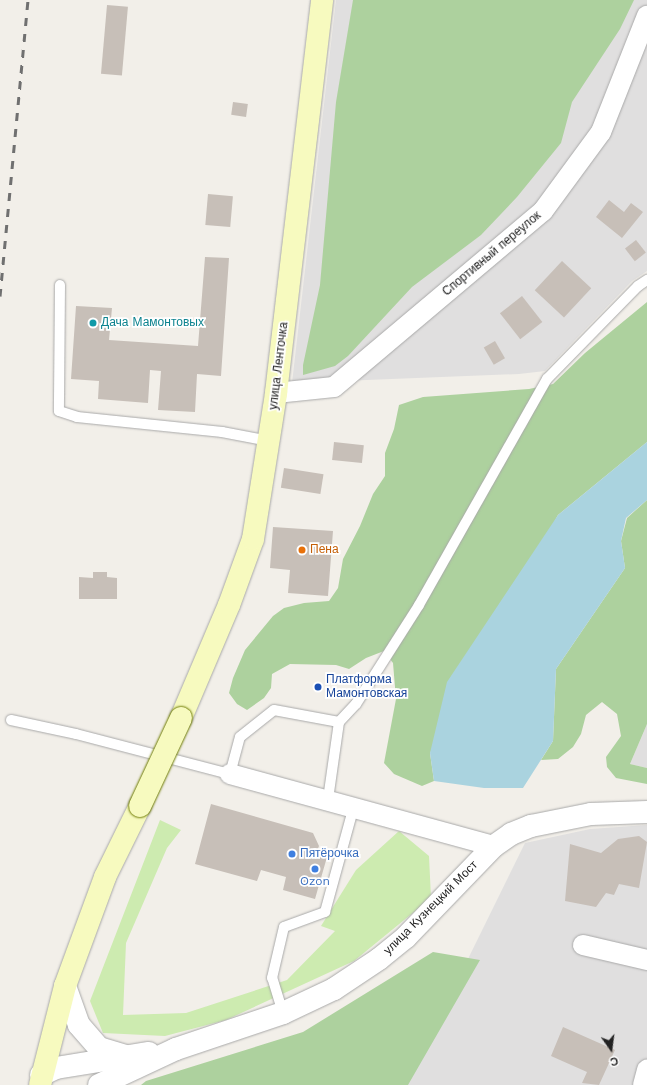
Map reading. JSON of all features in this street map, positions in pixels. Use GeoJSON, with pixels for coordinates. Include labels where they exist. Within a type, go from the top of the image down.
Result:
{"type":"FeatureCollection","features":[{"type":"Feature","properties":{"kind":"main road","name":"улица Ленточка"},"geometry":{"type":"LineString","coordinates":[[40,1080],[66,986],[105,877],[181,718],[229,605],[253,539],[276,393],[322,0]]}},
{"type":"Feature","properties":{"kind":"street","name":"Спортивный переулок"},"geometry":{"type":"LineString","coordinates":[[276,393],[334,387],[543,211],[601,132],[647,16]]}},
{"type":"Feature","properties":{"kind":"street"},"geometry":{"type":"LineString","coordinates":[[230,774],[354,806],[494,846]]}},
{"type":"Feature","properties":{"kind":"street","name":"улица Кузнецкий Мост"},"geometry":{"type":"LineString","coordinates":[[176,1049],[283,1013],[334,989],[380,959],[406,936],[494,846],[511,834],[531,826],[591,814],[647,812]]}},
{"type":"Feature","properties":{"kind":"street"},"geometry":{"type":"LineString","coordinates":[[583,945],[647,960]]}},
{"type":"Feature","properties":{"kind":"street"},"geometry":{"type":"LineString","coordinates":[[66,986],[79,1025],[99,1048],[126,1057]]}},
{"type":"Feature","properties":{"kind":"street"},"geometry":{"type":"LineString","coordinates":[[40,1080],[56,1068],[176,1049]]}},
{"type":"Feature","properties":{"kind":"street"},"geometry":{"type":"LineString","coordinates":[[98,1084],[176,1049]]}},
{"type":"Feature","properties":{"kind":"street"},"geometry":{"type":"LineString","coordinates":[[643,1085],[647,1070]]}},
{"type":"Feature","properties":{"kind":"street"},"geometry":{"type":"LineString","coordinates":[[40,1080],[60,1085]]}},
{"type":"Feature","properties":{"kind":"lane"},"geometry":{"type":"LineString","coordinates":[[328,799],[339,722],[356,704],[419,606],[546,380],[638,286],[647,280]]}},
{"type":"Feature","properties":{"kind":"lane"},"geometry":{"type":"LineString","coordinates":[[60,285],[59,410],[77,416],[222,432],[269,441]]}},
{"type":"Feature","properties":{"kind":"lane"},"geometry":{"type":"LineString","coordinates":[[11,720],[76,734],[230,774],[240,737],[274,710],[339,722]]}},
{"type":"Feature","properties":{"kind":"lane"},"geometry":{"type":"LineString","coordinates":[[283,1013],[272,978],[284,927],[325,912],[354,806]]}},
{"type":"Feature","properties":{"kind":"shaded area"},"geometry":{"type":"Polygon","coordinates":[[[336,0],[647,0],[647,271],[632,281],[545,371],[519,374],[292,383],[336,0]]]}},
{"type":"Feature","properties":{"kind":"shaded area"},"geometry":{"type":"Polygon","coordinates":[[[647,724],[647,768],[630,764],[647,724]]]}},
{"type":"Feature","properties":{"kind":"shaded area"},"geometry":{"type":"Polygon","coordinates":[[[647,825],[647,1085],[406,1085],[525,843],[590,829],[647,825]]]}},
{"type":"Feature","properties":{"kind":"green space"},"geometry":{"type":"Polygon","coordinates":[[[353,0],[634,0],[620,29],[572,102],[561,143],[517,197],[481,235],[412,287],[348,356],[335,366],[303,375],[303,365],[320,285],[336,102],[353,0]]]}},
{"type":"Feature","properties":{"kind":"green space"},"geometry":{"type":"Polygon","coordinates":[[[647,302],[647,442],[558,515],[430,753],[434,781],[422,786],[394,774],[384,763],[396,699],[393,663],[384,651],[366,658],[349,669],[336,665],[290,664],[272,674],[271,688],[264,698],[247,710],[237,704],[229,693],[233,678],[245,650],[273,616],[284,608],[304,603],[329,601],[338,588],[343,559],[360,526],[373,494],[385,476],[385,453],[394,429],[399,405],[423,397],[529,389],[553,384],[585,353],[647,302]]]}},
{"type":"Feature","properties":{"kind":"green space"},"geometry":{"type":"Polygon","coordinates":[[[647,500],[647,724],[630,764],[647,768],[647,784],[616,778],[607,767],[606,757],[621,736],[617,714],[602,702],[586,715],[581,734],[573,747],[558,759],[541,760],[553,741],[556,669],[625,568],[621,541],[627,518],[647,500]]]}},
{"type":"Feature","properties":{"kind":"green space"},"geometry":{"type":"Polygon","coordinates":[[[160,820],[181,830],[167,848],[126,943],[123,1015],[186,1013],[287,980],[335,931],[321,926],[356,870],[399,831],[429,856],[431,898],[354,961],[226,1020],[165,1036],[103,1033],[90,1001],[160,820]]]}},
{"type":"Feature","properties":{"kind":"green space"},"geometry":{"type":"Polygon","coordinates":[[[433,952],[480,960],[408,1085],[141,1085],[146,1081],[303,1032],[433,952]]]}},
{"type":"Feature","properties":{"kind":"water"},"geometry":{"type":"Polygon","coordinates":[[[647,442],[647,500],[626,518],[621,541],[625,568],[556,669],[553,741],[523,788],[484,788],[434,781],[430,753],[447,682],[558,515],[647,442]]]}},
{"type":"Feature","properties":{"kind":"building"},"geometry":{"type":"Polygon","coordinates":[[[107,5],[128,7],[122,76],[101,74],[107,5]]]}},
{"type":"Feature","properties":{"kind":"building"},"geometry":{"type":"Polygon","coordinates":[[[233,102],[248,104],[246,117],[231,115],[233,102]]]}},
{"type":"Feature","properties":{"kind":"building"},"geometry":{"type":"Polygon","coordinates":[[[208,194],[233,196],[230,227],[205,225],[208,194]]]}},
{"type":"Feature","properties":{"kind":"building"},"geometry":{"type":"Polygon","coordinates":[[[609,200],[624,212],[631,203],[643,212],[622,238],[596,217],[609,200]]]}},
{"type":"Feature","properties":{"kind":"building"},"geometry":{"type":"Polygon","coordinates":[[[636,240],[646,253],[635,261],[625,249],[636,240]]]}},
{"type":"Feature","properties":{"kind":"building","name":"Дача Мамонтовых"},"geometry":{"type":"Polygon","coordinates":[[[205,257],[229,258],[221,376],[197,374],[195,412],[158,410],[161,371],[150,370],[148,403],[98,399],[99,381],[71,379],[76,306],[112,308],[109,340],[198,346],[205,257]]]}},
{"type":"Feature","properties":{"kind":"building"},"geometry":{"type":"Polygon","coordinates":[[[562,261],[591,288],[564,318],[535,290],[562,261]]]}},
{"type":"Feature","properties":{"kind":"building"},"geometry":{"type":"Polygon","coordinates":[[[522,296],[542,322],[520,339],[500,313],[522,296]]]}},
{"type":"Feature","properties":{"kind":"building"},"geometry":{"type":"Polygon","coordinates":[[[495,341],[505,358],[494,365],[484,348],[495,341]]]}},
{"type":"Feature","properties":{"kind":"building"},"geometry":{"type":"Polygon","coordinates":[[[334,442],[364,445],[362,463],[332,460],[334,442]]]}},
{"type":"Feature","properties":{"kind":"building"},"geometry":{"type":"Polygon","coordinates":[[[284,468],[324,474],[320,494],[281,488],[284,468]]]}},
{"type":"Feature","properties":{"kind":"building","name":"Пена"},"geometry":{"type":"Polygon","coordinates":[[[273,527],[333,531],[328,596],[288,593],[290,570],[270,568],[273,527]]]}},
{"type":"Feature","properties":{"kind":"building"},"geometry":{"type":"Polygon","coordinates":[[[93,572],[107,572],[107,577],[117,578],[117,599],[79,599],[79,577],[93,578],[93,572]]]}},
{"type":"Feature","properties":{"kind":"building"},"geometry":{"type":"Polygon","coordinates":[[[211,804],[313,833],[319,846],[316,854],[327,857],[315,899],[283,890],[286,877],[261,870],[257,881],[195,864],[211,804]]]}},
{"type":"Feature","properties":{"kind":"building"},"geometry":{"type":"Polygon","coordinates":[[[639,836],[647,842],[639,888],[619,884],[614,895],[606,893],[596,907],[565,901],[570,844],[601,853],[618,839],[639,836]]]}},
{"type":"Feature","properties":{"kind":"building"},"geometry":{"type":"Polygon","coordinates":[[[563,1027],[615,1050],[599,1085],[582,1083],[587,1072],[551,1056],[563,1027]]]}},
{"type":"Feature","properties":{"kind":"railway"},"geometry":{"type":"LineString","coordinates":[[0,296],[28,0]]}},
{"type":"Feature","properties":{"kind":"place","name":"Дача Мамонтовых"},"geometry":{"type":"Point","coordinates":[93,323]}},
{"type":"Feature","properties":{"kind":"place","name":"Пена"},"geometry":{"type":"Point","coordinates":[302,550]}},
{"type":"Feature","properties":{"kind":"place","name":"Платформа Мамонтовская"},"geometry":{"type":"Point","coordinates":[318,687]}},
{"type":"Feature","properties":{"kind":"place","name":"Пятёрочка"},"geometry":{"type":"Point","coordinates":[292,854]}},
{"type":"Feature","properties":{"kind":"place","name":"Ozon"},"geometry":{"type":"Point","coordinates":[315,869]}}]}
